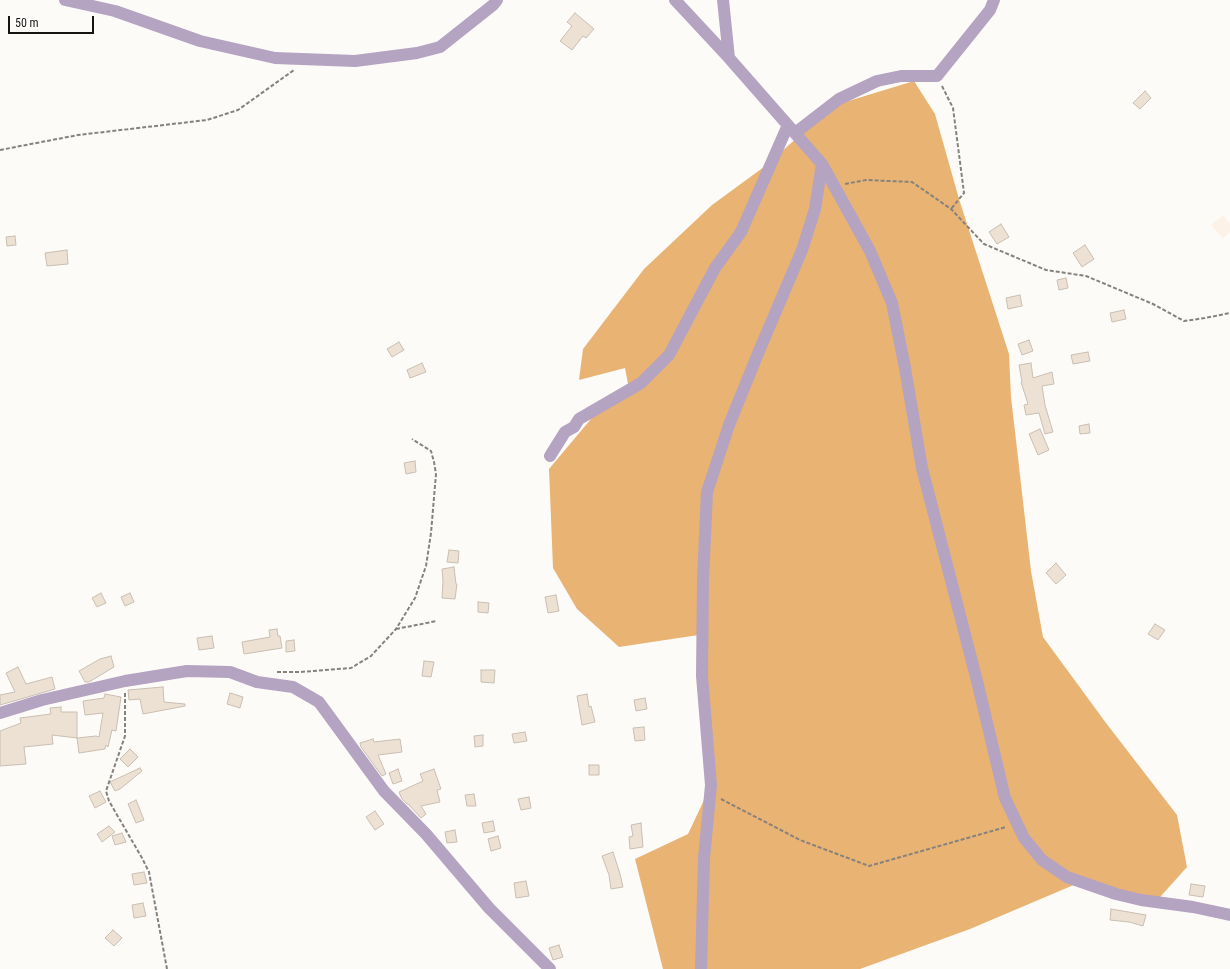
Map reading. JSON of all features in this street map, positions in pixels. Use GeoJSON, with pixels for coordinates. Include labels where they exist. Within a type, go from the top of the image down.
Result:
{"type":"FeatureCollection","features":[{"type":"Feature","properties":{"kind":"street"},"geometry":{"type":"LineString","coordinates":[[65,0],[115,11],[200,41],[275,58],[355,61],[417,53],[440,47],[497,0]]}},
{"type":"Feature","properties":{"kind":"street"},"geometry":{"type":"LineString","coordinates":[[723,0],[729,58]]}},
{"type":"Feature","properties":{"kind":"street"},"geometry":{"type":"LineString","coordinates":[[550,456],[565,432],[574,427],[579,419],[641,382],[669,355],[715,268],[741,232],[791,129],[839,99],[877,81],[901,76],[937,76],[990,10],[994,0]]}},
{"type":"Feature","properties":{"kind":"street"},"geometry":{"type":"LineString","coordinates":[[676,1],[729,58],[822,164],[870,251],[892,303],[922,468],[978,685],[1004,798],[1024,838],[1042,860],[1067,877],[1116,894],[1230,915]]}},
{"type":"Feature","properties":{"kind":"street"},"geometry":{"type":"LineString","coordinates":[[701,969],[704,858],[711,785],[702,676],[707,492],[728,425],[802,250],[815,208],[822,164]]}},
{"type":"Feature","properties":{"kind":"street"},"geometry":{"type":"LineString","coordinates":[[0,713],[42,700],[125,681],[187,671],[230,672],[257,682],[293,687],[319,702],[384,791],[426,834],[489,908],[550,969]]}},
{"type":"Feature","properties":{"kind":"path"},"geometry":{"type":"LineString","coordinates":[[0,150],[78,136],[206,120],[238,110],[309,59]]}},
{"type":"Feature","properties":{"kind":"path"},"geometry":{"type":"LineString","coordinates":[[937,76],[953,108],[964,193],[951,209]]}},
{"type":"Feature","properties":{"kind":"path"},"geometry":{"type":"LineString","coordinates":[[834,186],[866,180],[912,182],[951,209],[984,244],[1046,270],[1086,276],[1153,304],[1184,321],[1230,313]]}},
{"type":"Feature","properties":{"kind":"path"},"geometry":{"type":"LineString","coordinates":[[277,672],[300,672],[351,668],[371,656],[396,629],[415,598],[426,566],[431,533],[436,474],[431,451],[412,439]]}},
{"type":"Feature","properties":{"kind":"path"},"geometry":{"type":"LineString","coordinates":[[396,629],[437,621]]}},
{"type":"Feature","properties":{"kind":"path"},"geometry":{"type":"LineString","coordinates":[[125,681],[125,736],[106,790],[109,801],[149,872],[167,969]]}},
{"type":"Feature","properties":{"kind":"path"},"geometry":{"type":"LineString","coordinates":[[710,793],[800,840],[869,866],[1017,824]]}},
{"type":"Feature","properties":{"kind":"shaded area"},"geometry":{"type":"Polygon","coordinates":[[[914,81],[935,114],[959,199],[1009,354],[1011,397],[1031,571],[1043,637],[1106,723],[1177,815],[1187,867],[1152,906],[1076,884],[970,929],[860,969],[663,969],[635,859],[688,834],[705,798],[705,634],[619,647],[577,609],[553,568],[549,469],[601,407],[628,384],[625,368],[579,380],[583,349],[644,269],[712,205],[768,164],[832,106],[914,81]]]}},
{"type":"Feature","properties":{"kind":"shaded area"},"geometry":{"type":"Polygon","coordinates":[[[1223,215],[1230,224],[1230,232],[1222,239],[1211,225],[1223,215]]]}},
{"type":"Feature","properties":{"kind":"building"},"geometry":{"type":"Polygon","coordinates":[[[575,13],[594,29],[586,38],[583,36],[572,50],[560,41],[572,26],[567,22],[575,13]]]}},
{"type":"Feature","properties":{"kind":"building"},"geometry":{"type":"Polygon","coordinates":[[[1145,91],[1151,98],[1140,109],[1133,103],[1145,91]]]}},
{"type":"Feature","properties":{"kind":"building"},"geometry":{"type":"Polygon","coordinates":[[[1001,224],[1009,237],[997,244],[989,232],[1001,224]]]}},
{"type":"Feature","properties":{"kind":"building"},"geometry":{"type":"Polygon","coordinates":[[[15,236],[16,245],[7,246],[6,237],[15,236]]]}},
{"type":"Feature","properties":{"kind":"building"},"geometry":{"type":"Polygon","coordinates":[[[1085,245],[1094,259],[1082,267],[1073,253],[1085,245]]]}},
{"type":"Feature","properties":{"kind":"building"},"geometry":{"type":"Polygon","coordinates":[[[67,250],[68,264],[47,266],[45,253],[67,250]]]}},
{"type":"Feature","properties":{"kind":"building"},"geometry":{"type":"Polygon","coordinates":[[[1066,278],[1068,288],[1059,290],[1057,280],[1066,278]]]}},
{"type":"Feature","properties":{"kind":"building"},"geometry":{"type":"Polygon","coordinates":[[[1020,295],[1022,306],[1008,309],[1006,298],[1020,295]]]}},
{"type":"Feature","properties":{"kind":"building"},"geometry":{"type":"Polygon","coordinates":[[[1124,310],[1126,319],[1112,322],[1110,313],[1124,310]]]}},
{"type":"Feature","properties":{"kind":"building"},"geometry":{"type":"Polygon","coordinates":[[[1029,340],[1033,351],[1022,355],[1018,344],[1029,340]]]}},
{"type":"Feature","properties":{"kind":"building"},"geometry":{"type":"Polygon","coordinates":[[[399,342],[404,350],[392,357],[387,349],[399,342]]]}},
{"type":"Feature","properties":{"kind":"building"},"geometry":{"type":"Polygon","coordinates":[[[1088,352],[1090,361],[1073,364],[1071,355],[1088,352]]]}},
{"type":"Feature","properties":{"kind":"building"},"geometry":{"type":"Polygon","coordinates":[[[422,363],[426,372],[410,378],[407,370],[422,363]]]}},
{"type":"Feature","properties":{"kind":"building"},"geometry":{"type":"Polygon","coordinates":[[[1031,363],[1033,378],[1052,372],[1054,384],[1042,386],[1045,405],[1053,432],[1045,434],[1039,413],[1026,415],[1024,405],[1028,404],[1021,382],[1019,365],[1031,363]]]}},
{"type":"Feature","properties":{"kind":"building"},"geometry":{"type":"Polygon","coordinates":[[[1089,424],[1090,433],[1080,434],[1079,426],[1089,424]]]}},
{"type":"Feature","properties":{"kind":"building"},"geometry":{"type":"Polygon","coordinates":[[[1040,429],[1049,450],[1038,455],[1029,434],[1040,429]]]}},
{"type":"Feature","properties":{"kind":"building"},"geometry":{"type":"Polygon","coordinates":[[[415,461],[416,472],[406,474],[404,463],[415,461]]]}},
{"type":"Feature","properties":{"kind":"building"},"geometry":{"type":"Polygon","coordinates":[[[449,550],[459,551],[458,563],[447,562],[449,550]]]}},
{"type":"Feature","properties":{"kind":"building"},"geometry":{"type":"Polygon","coordinates":[[[1056,563],[1066,575],[1056,584],[1046,573],[1056,563]]]}},
{"type":"Feature","properties":{"kind":"building"},"geometry":{"type":"Polygon","coordinates":[[[454,567],[457,584],[455,599],[442,598],[442,569],[454,567]]]}},
{"type":"Feature","properties":{"kind":"building"},"geometry":{"type":"Polygon","coordinates":[[[101,593],[106,603],[97,607],[92,598],[101,593]]]}},
{"type":"Feature","properties":{"kind":"building"},"geometry":{"type":"Polygon","coordinates":[[[130,593],[134,602],[125,606],[121,597],[130,593]]]}},
{"type":"Feature","properties":{"kind":"building"},"geometry":{"type":"Polygon","coordinates":[[[556,595],[559,611],[548,613],[545,597],[556,595]]]}},
{"type":"Feature","properties":{"kind":"building"},"geometry":{"type":"Polygon","coordinates":[[[478,602],[489,603],[488,613],[478,612],[478,602]]]}},
{"type":"Feature","properties":{"kind":"building"},"geometry":{"type":"Polygon","coordinates":[[[1155,624],[1165,630],[1158,640],[1148,634],[1155,624]]]}},
{"type":"Feature","properties":{"kind":"building"},"geometry":{"type":"Polygon","coordinates":[[[277,629],[282,648],[244,654],[242,642],[270,637],[269,630],[277,629]]]}},
{"type":"Feature","properties":{"kind":"building"},"geometry":{"type":"Polygon","coordinates":[[[212,636],[214,648],[199,650],[197,638],[212,636]]]}},
{"type":"Feature","properties":{"kind":"building"},"geometry":{"type":"Polygon","coordinates":[[[294,640],[295,651],[286,652],[286,641],[294,640]]]}},
{"type":"Feature","properties":{"kind":"building"},"geometry":{"type":"Polygon","coordinates":[[[111,656],[114,667],[89,682],[85,682],[79,671],[100,659],[111,656]]]}},
{"type":"Feature","properties":{"kind":"building"},"geometry":{"type":"Polygon","coordinates":[[[424,661],[434,662],[431,677],[422,676],[424,661]]]}},
{"type":"Feature","properties":{"kind":"building"},"geometry":{"type":"Polygon","coordinates":[[[18,667],[26,684],[52,677],[55,689],[0,705],[0,695],[15,692],[6,673],[18,667]]]}},
{"type":"Feature","properties":{"kind":"building"},"geometry":{"type":"Polygon","coordinates":[[[481,670],[495,670],[494,683],[481,682],[481,670]]]}},
{"type":"Feature","properties":{"kind":"building"},"geometry":{"type":"Polygon","coordinates":[[[163,687],[164,702],[185,704],[185,706],[143,714],[140,699],[129,700],[128,690],[163,687]]]}},
{"type":"Feature","properties":{"kind":"building"},"geometry":{"type":"Polygon","coordinates":[[[230,693],[243,697],[240,708],[227,704],[230,693]]]}},
{"type":"Feature","properties":{"kind":"building"},"geometry":{"type":"Polygon","coordinates":[[[105,694],[121,697],[116,731],[112,730],[108,747],[106,745],[105,749],[79,753],[77,738],[99,737],[103,713],[85,715],[83,701],[104,698],[105,694]]]}},
{"type":"Feature","properties":{"kind":"building"},"geometry":{"type":"Polygon","coordinates":[[[587,694],[589,707],[591,706],[595,722],[582,725],[577,696],[587,694]]]}},
{"type":"Feature","properties":{"kind":"building"},"geometry":{"type":"Polygon","coordinates":[[[645,698],[647,709],[636,711],[634,700],[645,698]]]}},
{"type":"Feature","properties":{"kind":"building"},"geometry":{"type":"Polygon","coordinates":[[[61,707],[61,712],[77,712],[77,738],[52,735],[53,744],[24,747],[26,764],[0,766],[0,731],[21,723],[20,718],[51,714],[50,708],[61,707]]]}},
{"type":"Feature","properties":{"kind":"building"},"geometry":{"type":"Polygon","coordinates":[[[644,727],[645,740],[635,741],[633,728],[644,727]]]}},
{"type":"Feature","properties":{"kind":"building"},"geometry":{"type":"Polygon","coordinates":[[[525,732],[527,741],[514,743],[512,734],[525,732]]]}},
{"type":"Feature","properties":{"kind":"building"},"geometry":{"type":"Polygon","coordinates":[[[483,735],[483,746],[475,747],[474,736],[483,735]]]}},
{"type":"Feature","properties":{"kind":"building"},"geometry":{"type":"Polygon","coordinates":[[[373,739],[374,742],[400,739],[402,752],[378,755],[386,774],[382,776],[361,747],[360,743],[373,739]]]}},
{"type":"Feature","properties":{"kind":"building"},"geometry":{"type":"Polygon","coordinates":[[[130,749],[138,757],[128,767],[120,759],[130,749]]]}},
{"type":"Feature","properties":{"kind":"building"},"geometry":{"type":"Polygon","coordinates":[[[589,765],[599,765],[599,775],[589,775],[589,765]]]}},
{"type":"Feature","properties":{"kind":"building"},"geometry":{"type":"Polygon","coordinates":[[[140,768],[142,771],[120,789],[115,791],[110,782],[140,768]]]}},
{"type":"Feature","properties":{"kind":"building"},"geometry":{"type":"Polygon","coordinates":[[[398,769],[402,781],[393,784],[389,773],[398,769]]]}},
{"type":"Feature","properties":{"kind":"building"},"geometry":{"type":"Polygon","coordinates":[[[434,769],[441,789],[437,790],[440,802],[421,806],[426,814],[421,818],[402,799],[399,792],[423,781],[420,774],[434,769]]]}},
{"type":"Feature","properties":{"kind":"building"},"geometry":{"type":"Polygon","coordinates":[[[100,791],[106,802],[95,808],[89,796],[100,791]]]}},
{"type":"Feature","properties":{"kind":"building"},"geometry":{"type":"Polygon","coordinates":[[[474,794],[476,806],[467,806],[465,795],[474,794]]]}},
{"type":"Feature","properties":{"kind":"building"},"geometry":{"type":"Polygon","coordinates":[[[529,797],[531,808],[521,810],[518,799],[529,797]]]}},
{"type":"Feature","properties":{"kind":"building"},"geometry":{"type":"Polygon","coordinates":[[[136,800],[144,820],[136,823],[128,804],[136,800]]]}},
{"type":"Feature","properties":{"kind":"building"},"geometry":{"type":"Polygon","coordinates":[[[375,811],[384,824],[375,830],[366,817],[375,811]]]}},
{"type":"Feature","properties":{"kind":"building"},"geometry":{"type":"Polygon","coordinates":[[[493,821],[495,831],[484,833],[482,823],[493,821]]]}},
{"type":"Feature","properties":{"kind":"building"},"geometry":{"type":"Polygon","coordinates":[[[641,823],[643,847],[630,849],[629,837],[633,836],[631,825],[641,823]]]}},
{"type":"Feature","properties":{"kind":"building"},"geometry":{"type":"Polygon","coordinates":[[[109,826],[115,832],[102,842],[97,834],[109,826]]]}},
{"type":"Feature","properties":{"kind":"building"},"geometry":{"type":"Polygon","coordinates":[[[455,830],[457,842],[447,843],[445,832],[455,830]]]}},
{"type":"Feature","properties":{"kind":"building"},"geometry":{"type":"Polygon","coordinates":[[[122,833],[126,842],[115,845],[112,836],[122,833]]]}},
{"type":"Feature","properties":{"kind":"building"},"geometry":{"type":"Polygon","coordinates":[[[498,836],[501,848],[491,851],[488,839],[498,836]]]}},
{"type":"Feature","properties":{"kind":"building"},"geometry":{"type":"Polygon","coordinates":[[[613,852],[623,887],[611,889],[609,875],[602,856],[613,852]]]}},
{"type":"Feature","properties":{"kind":"building"},"geometry":{"type":"Polygon","coordinates":[[[144,872],[147,883],[134,885],[132,874],[144,872]]]}},
{"type":"Feature","properties":{"kind":"building"},"geometry":{"type":"Polygon","coordinates":[[[526,881],[529,896],[516,898],[514,883],[526,881]]]}},
{"type":"Feature","properties":{"kind":"building"},"geometry":{"type":"Polygon","coordinates":[[[1191,884],[1205,886],[1203,897],[1189,895],[1191,884]]]}},
{"type":"Feature","properties":{"kind":"building"},"geometry":{"type":"Polygon","coordinates":[[[143,903],[146,916],[134,918],[132,905],[143,903]]]}},
{"type":"Feature","properties":{"kind":"building"},"geometry":{"type":"Polygon","coordinates":[[[1111,909],[1146,915],[1143,926],[1129,922],[1110,920],[1111,909]]]}},
{"type":"Feature","properties":{"kind":"building"},"geometry":{"type":"Polygon","coordinates":[[[113,930],[122,938],[114,946],[105,938],[113,930]]]}},
{"type":"Feature","properties":{"kind":"building"},"geometry":{"type":"Polygon","coordinates":[[[559,945],[563,957],[553,960],[549,948],[559,945]]]}}]}
